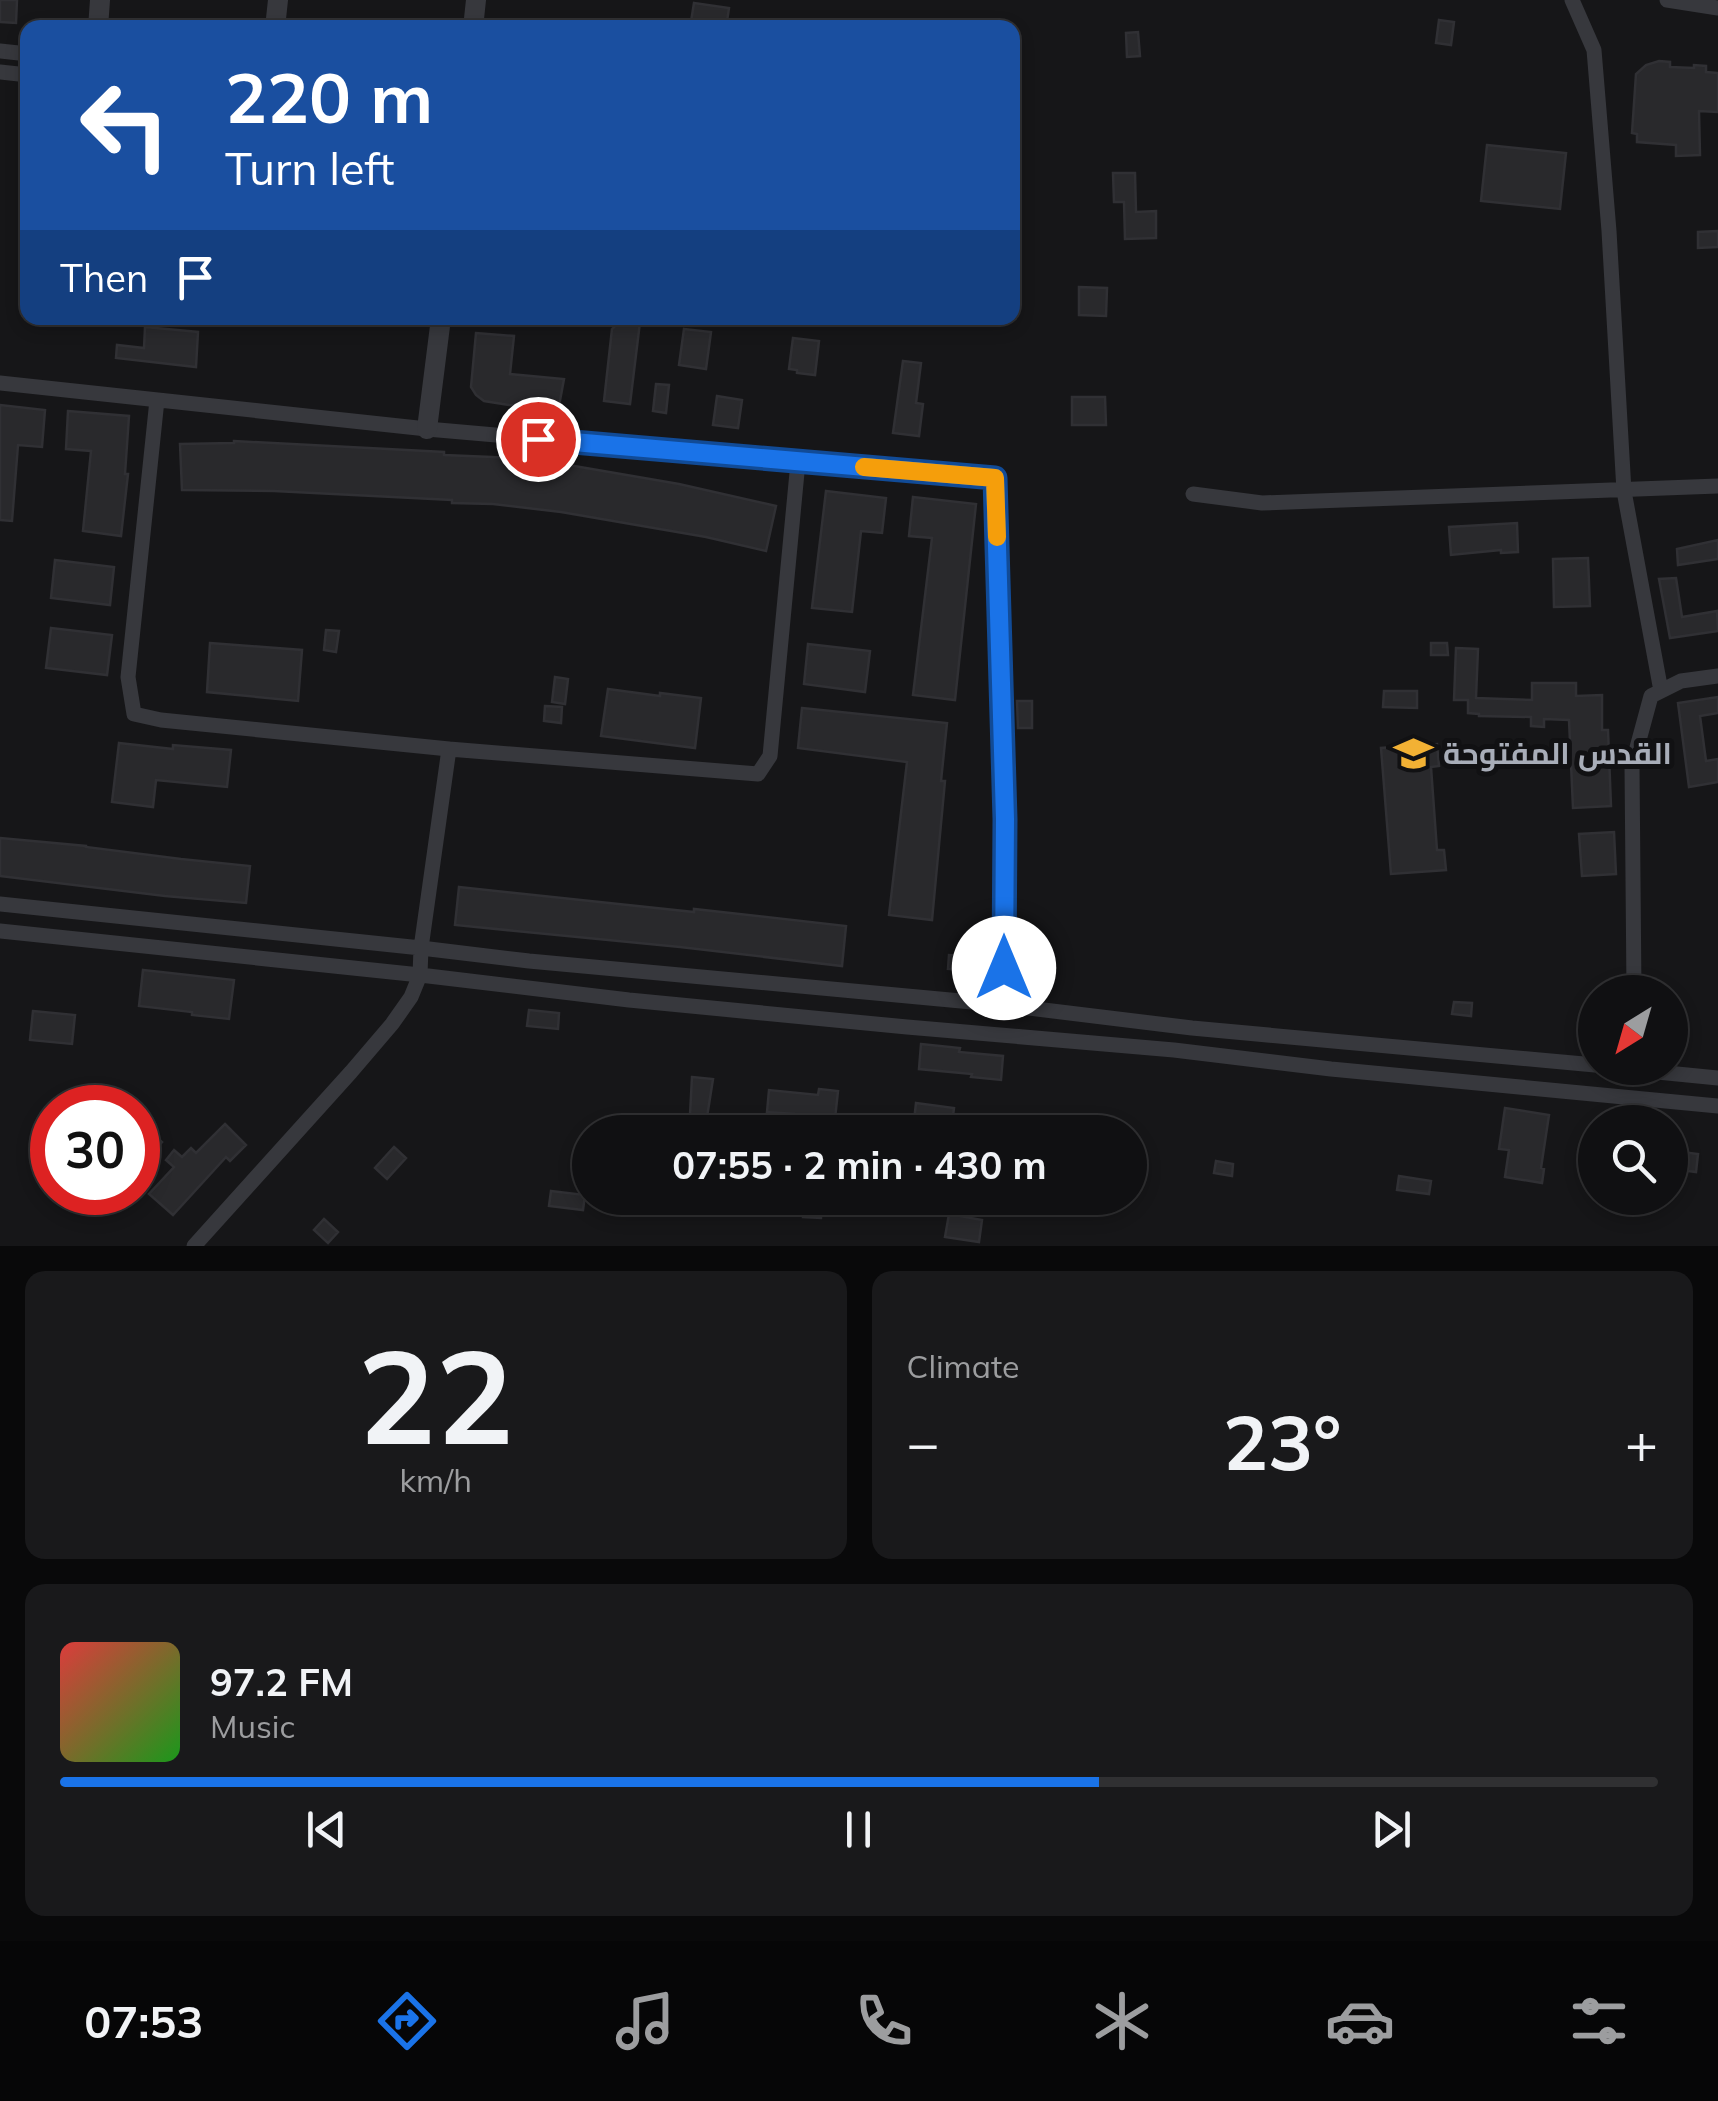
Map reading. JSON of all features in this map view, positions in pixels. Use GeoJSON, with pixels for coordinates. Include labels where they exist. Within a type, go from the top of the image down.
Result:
{"type":"FeatureCollection","features":[{"type":"Feature","properties":{"kind":"street"},"geometry":{"type":"LineString","coordinates":[[1572,0],[1594,50],[1624,491],[1662,691]]}},
{"type":"Feature","properties":{"kind":"street"},"geometry":{"type":"LineString","coordinates":[[1667,0],[1718,8]]}},
{"type":"Feature","properties":{"kind":"street"},"geometry":{"type":"LineString","coordinates":[[0,71],[1,51]]}},
{"type":"Feature","properties":{"kind":"street"},"geometry":{"type":"LineString","coordinates":[[427,429],[440,325]]}},
{"type":"Feature","properties":{"kind":"street"},"geometry":{"type":"LineString","coordinates":[[0,383],[427,429],[995,478],[1005,819],[1004,1005]]}},
{"type":"Feature","properties":{"kind":"street"},"geometry":{"type":"LineString","coordinates":[[157,400],[128,678],[134,714],[161,720],[449,748],[758,774],[770,756],[798,462]]}},
{"type":"Feature","properties":{"kind":"street"},"geometry":{"type":"LineString","coordinates":[[1193,494],[1262,502],[1718,486]]}},
{"type":"Feature","properties":{"kind":"street"},"geometry":{"type":"LineString","coordinates":[[1634,975],[1632,766],[1651,696],[1681,681],[1718,676]]}},
{"type":"Feature","properties":{"kind":"street"},"geometry":{"type":"LineString","coordinates":[[194,1246],[352,1072],[412,997],[420,975],[449,748]]}},
{"type":"Feature","properties":{"kind":"street"},"geometry":{"type":"LineString","coordinates":[[0,904],[529,961],[1004,1005],[1192,1028],[1578,1063]]}},
{"type":"Feature","properties":{"kind":"street"},"geometry":{"type":"LineString","coordinates":[[0,931],[628,1000],[1174,1050],[1331,1070],[1718,1106]]}},
{"type":"Feature","properties":{"kind":"street"},"geometry":{"type":"LineString","coordinates":[[1688,1074],[1718,1078]]}},
{"type":"Feature","properties":{"kind":"street"},"geometry":{"type":"LineString","coordinates":[[1635,1085],[1635,1097]]}},
{"type":"Feature","properties":{"kind":"building"},"geometry":{"type":"Polygon","coordinates":[[[0,0],[17,0],[16,23],[0,22],[0,0]]]}},
{"type":"Feature","properties":{"kind":"building"},"geometry":{"type":"Polygon","coordinates":[[[694,3],[729,8],[727,20],[691,20],[694,3]]]}},
{"type":"Feature","properties":{"kind":"building"},"geometry":{"type":"Polygon","coordinates":[[[1439,20],[1454,22],[1451,45],[1436,43],[1439,20]]]}},
{"type":"Feature","properties":{"kind":"building"},"geometry":{"type":"Polygon","coordinates":[[[1138,32],[1140,56],[1127,57],[1126,33],[1138,32]]]}},
{"type":"Feature","properties":{"kind":"building"},"geometry":{"type":"Polygon","coordinates":[[[1659,61],[1670,62],[1670,67],[1706,66],[1706,72],[1718,73],[1718,112],[1699,111],[1700,155],[1676,156],[1676,145],[1637,142],[1637,134],[1632,133],[1636,74],[1659,61]]]}},
{"type":"Feature","properties":{"kind":"building"},"geometry":{"type":"Polygon","coordinates":[[[1487,145],[1566,153],[1560,209],[1481,201],[1487,145]]]}},
{"type":"Feature","properties":{"kind":"building"},"geometry":{"type":"Polygon","coordinates":[[[1113,173],[1135,173],[1136,212],[1156,211],[1156,238],[1125,239],[1124,202],[1114,202],[1113,173]]]}},
{"type":"Feature","properties":{"kind":"building"},"geometry":{"type":"Polygon","coordinates":[[[1718,231],[1718,247],[1698,248],[1698,232],[1718,231]]]}},
{"type":"Feature","properties":{"kind":"building"},"geometry":{"type":"Polygon","coordinates":[[[1079,287],[1107,288],[1106,316],[1079,315],[1079,287]]]}},
{"type":"Feature","properties":{"kind":"building"},"geometry":{"type":"Polygon","coordinates":[[[616,325],[640,325],[630,404],[604,401],[612,329],[616,325]]]}},
{"type":"Feature","properties":{"kind":"building"},"geometry":{"type":"Polygon","coordinates":[[[145,327],[198,332],[196,367],[116,358],[117,345],[144,348],[145,327]]]}},
{"type":"Feature","properties":{"kind":"building"},"geometry":{"type":"Polygon","coordinates":[[[684,329],[711,332],[706,369],[679,365],[684,329]]]}},
{"type":"Feature","properties":{"kind":"building"},"geometry":{"type":"Polygon","coordinates":[[[476,333],[514,336],[510,374],[564,379],[559,406],[509,405],[484,401],[476,395],[471,387],[476,333]]]}},
{"type":"Feature","properties":{"kind":"building"},"geometry":{"type":"Polygon","coordinates":[[[793,338],[819,341],[815,375],[789,369],[793,338]]]}},
{"type":"Feature","properties":{"kind":"building"},"geometry":{"type":"Polygon","coordinates":[[[903,361],[921,363],[916,403],[923,404],[919,436],[893,433],[903,361]]]}},
{"type":"Feature","properties":{"kind":"building"},"geometry":{"type":"Polygon","coordinates":[[[656,384],[669,385],[666,413],[653,411],[656,384]]]}},
{"type":"Feature","properties":{"kind":"building"},"geometry":{"type":"Polygon","coordinates":[[[717,396],[742,400],[738,428],[713,425],[717,396]]]}},
{"type":"Feature","properties":{"kind":"building"},"geometry":{"type":"Polygon","coordinates":[[[1072,397],[1105,397],[1106,425],[1072,425],[1072,397]]]}},
{"type":"Feature","properties":{"kind":"building"},"geometry":{"type":"Polygon","coordinates":[[[0,405],[45,410],[42,447],[18,445],[12,521],[0,520],[0,405]]]}},
{"type":"Feature","properties":{"kind":"building"},"geometry":{"type":"Polygon","coordinates":[[[68,411],[129,416],[121,536],[83,531],[91,451],[66,449],[68,411]]]}},
{"type":"Feature","properties":{"kind":"building"},"geometry":{"type":"Polygon","coordinates":[[[234,441],[444,452],[557,463],[776,506],[766,551],[561,512],[493,504],[274,491],[182,490],[180,444],[234,441]]]}},
{"type":"Feature","properties":{"kind":"building"},"geometry":{"type":"Polygon","coordinates":[[[826,491],[886,498],[882,533],[861,531],[852,612],[812,608],[826,491]]]}},
{"type":"Feature","properties":{"kind":"building"},"geometry":{"type":"Polygon","coordinates":[[[913,497],[976,504],[955,700],[913,695],[932,538],[909,536],[913,497]]]}},
{"type":"Feature","properties":{"kind":"building"},"geometry":{"type":"Polygon","coordinates":[[[1517,523],[1518,552],[1451,555],[1449,527],[1517,523]]]}},
{"type":"Feature","properties":{"kind":"building"},"geometry":{"type":"Polygon","coordinates":[[[1718,540],[1718,559],[1678,565],[1677,549],[1718,540]]]}},
{"type":"Feature","properties":{"kind":"building"},"geometry":{"type":"Polygon","coordinates":[[[1588,558],[1590,606],[1554,607],[1553,559],[1588,558]]]}},
{"type":"Feature","properties":{"kind":"building"},"geometry":{"type":"Polygon","coordinates":[[[55,560],[114,567],[110,605],[51,598],[55,560]]]}},
{"type":"Feature","properties":{"kind":"building"},"geometry":{"type":"Polygon","coordinates":[[[1676,578],[1682,617],[1717,611],[1718,631],[1670,638],[1659,579],[1676,578]]]}},
{"type":"Feature","properties":{"kind":"building"},"geometry":{"type":"Polygon","coordinates":[[[51,628],[112,635],[107,675],[46,668],[51,628]]]}},
{"type":"Feature","properties":{"kind":"building"},"geometry":{"type":"Polygon","coordinates":[[[326,630],[339,631],[336,652],[324,650],[326,630]]]}},
{"type":"Feature","properties":{"kind":"building"},"geometry":{"type":"Polygon","coordinates":[[[210,643],[302,650],[298,701],[207,692],[210,643]]]}},
{"type":"Feature","properties":{"kind":"building"},"geometry":{"type":"Polygon","coordinates":[[[1431,643],[1447,643],[1448,655],[1431,655],[1431,643]]]}},
{"type":"Feature","properties":{"kind":"building"},"geometry":{"type":"Polygon","coordinates":[[[808,644],[870,651],[865,692],[804,684],[808,644]]]}},
{"type":"Feature","properties":{"kind":"building"},"geometry":{"type":"Polygon","coordinates":[[[1456,648],[1478,649],[1476,698],[1532,700],[1532,683],[1576,683],[1576,696],[1602,695],[1602,730],[1608,730],[1611,806],[1573,808],[1569,720],[1544,719],[1544,727],[1531,726],[1531,717],[1479,716],[1468,713],[1468,700],[1454,700],[1456,648]]]}},
{"type":"Feature","properties":{"kind":"building"},"geometry":{"type":"Polygon","coordinates":[[[555,677],[568,679],[565,704],[552,702],[555,677]]]}},
{"type":"Feature","properties":{"kind":"building"},"geometry":{"type":"Polygon","coordinates":[[[608,689],[701,698],[695,748],[601,736],[608,689]]]}},
{"type":"Feature","properties":{"kind":"building"},"geometry":{"type":"Polygon","coordinates":[[[1384,691],[1417,691],[1417,708],[1383,707],[1384,691]]]}},
{"type":"Feature","properties":{"kind":"building"},"geometry":{"type":"Polygon","coordinates":[[[1718,697],[1718,713],[1700,716],[1706,761],[1718,759],[1718,782],[1689,787],[1678,703],[1718,697]]]}},
{"type":"Feature","properties":{"kind":"building"},"geometry":{"type":"Polygon","coordinates":[[[1017,701],[1032,701],[1032,728],[1018,728],[1017,701]]]}},
{"type":"Feature","properties":{"kind":"building"},"geometry":{"type":"Polygon","coordinates":[[[545,706],[562,707],[561,723],[544,721],[545,706]]]}},
{"type":"Feature","properties":{"kind":"building"},"geometry":{"type":"Polygon","coordinates":[[[802,708],[947,723],[932,920],[889,915],[907,762],[798,748],[802,708]]]}},
{"type":"Feature","properties":{"kind":"building"},"geometry":{"type":"Polygon","coordinates":[[[119,743],[231,750],[227,787],[156,780],[153,807],[112,802],[119,743]]]}},
{"type":"Feature","properties":{"kind":"building"},"geometry":{"type":"Polygon","coordinates":[[[1437,744],[1439,766],[1431,767],[1437,850],[1444,850],[1446,870],[1391,874],[1381,748],[1437,744]]]}},
{"type":"Feature","properties":{"kind":"building"},"geometry":{"type":"Polygon","coordinates":[[[1614,832],[1616,874],[1582,876],[1579,834],[1614,832]]]}},
{"type":"Feature","properties":{"kind":"building"},"geometry":{"type":"Polygon","coordinates":[[[0,838],[250,866],[246,903],[0,876],[0,838]]]}},
{"type":"Feature","properties":{"kind":"building"},"geometry":{"type":"Polygon","coordinates":[[[459,887],[846,926],[842,966],[455,925],[459,887]]]}},
{"type":"Feature","properties":{"kind":"building"},"geometry":{"type":"Polygon","coordinates":[[[965,947],[980,949],[978,972],[948,969],[949,955],[964,956],[965,947]]]}},
{"type":"Feature","properties":{"kind":"building"},"geometry":{"type":"Polygon","coordinates":[[[143,970],[234,980],[229,1019],[139,1006],[143,970]]]}},
{"type":"Feature","properties":{"kind":"building"},"geometry":{"type":"Polygon","coordinates":[[[1454,1002],[1472,1003],[1471,1016],[1452,1014],[1454,1002]]]}},
{"type":"Feature","properties":{"kind":"building"},"geometry":{"type":"Polygon","coordinates":[[[529,1010],[559,1013],[558,1029],[527,1026],[529,1010]]]}},
{"type":"Feature","properties":{"kind":"building"},"geometry":{"type":"Polygon","coordinates":[[[33,1011],[75,1015],[72,1044],[30,1040],[33,1011]]]}},
{"type":"Feature","properties":{"kind":"building"},"geometry":{"type":"Polygon","coordinates":[[[921,1044],[1003,1056],[1001,1080],[919,1069],[921,1044]]]}},
{"type":"Feature","properties":{"kind":"building"},"geometry":{"type":"Polygon","coordinates":[[[692,1077],[713,1079],[707,1115],[690,1115],[692,1077]]]}},
{"type":"Feature","properties":{"kind":"building"},"geometry":{"type":"Polygon","coordinates":[[[819,1089],[838,1091],[835,1115],[767,1112],[769,1090],[818,1095],[819,1089]]]}},
{"type":"Feature","properties":{"kind":"building"},"geometry":{"type":"Polygon","coordinates":[[[916,1103],[954,1108],[953,1115],[915,1115],[916,1103]]]}},
{"type":"Feature","properties":{"kind":"building"},"geometry":{"type":"Polygon","coordinates":[[[1505,1108],[1549,1115],[1542,1183],[1505,1177],[1509,1150],[1499,1149],[1505,1108]]]}},
{"type":"Feature","properties":{"kind":"building"},"geometry":{"type":"Polygon","coordinates":[[[225,1124],[246,1145],[230,1161],[226,1157],[173,1215],[160,1204],[160,1182],[174,1167],[166,1160],[174,1150],[182,1157],[191,1148],[196,1153],[225,1124]]]}},
{"type":"Feature","properties":{"kind":"building"},"geometry":{"type":"Polygon","coordinates":[[[394,1147],[406,1158],[387,1179],[375,1168],[394,1147]]]}},
{"type":"Feature","properties":{"kind":"building"},"geometry":{"type":"Polygon","coordinates":[[[1688,1153],[1698,1154],[1696,1172],[1688,1171],[1688,1153]]]}},
{"type":"Feature","properties":{"kind":"building"},"geometry":{"type":"Polygon","coordinates":[[[1216,1161],[1233,1164],[1232,1176],[1214,1173],[1216,1161]]]}},
{"type":"Feature","properties":{"kind":"building"},"geometry":{"type":"Polygon","coordinates":[[[1399,1176],[1431,1181],[1429,1194],[1397,1190],[1399,1176]]]}},
{"type":"Feature","properties":{"kind":"building"},"geometry":{"type":"Polygon","coordinates":[[[551,1191],[572,1193],[572,1209],[549,1206],[551,1191]]]}},
{"type":"Feature","properties":{"kind":"building"},"geometry":{"type":"Polygon","coordinates":[[[949,1215],[982,1220],[979,1242],[945,1237],[949,1215]]]}},
{"type":"Feature","properties":{"kind":"building"},"geometry":{"type":"Polygon","coordinates":[[[324,1219],[338,1232],[328,1243],[314,1230],[324,1219]]]}},
{"type":"Feature","properties":{"kind":"slow traffic"},"geometry":{"type":"LineString","coordinates":[[864,467],[995,478],[997,537]]}},
{"type":"Feature","properties":{"kind":"place","name":"القدس المفتوحة"},"geometry":{"type":"Point","coordinates":[1413,753]}},
{"type":"Feature","properties":{"kind":"route"},"geometry":{"type":"LineString","coordinates":[[538,439],[995,478],[1005,819],[1004,968]]}}]}
